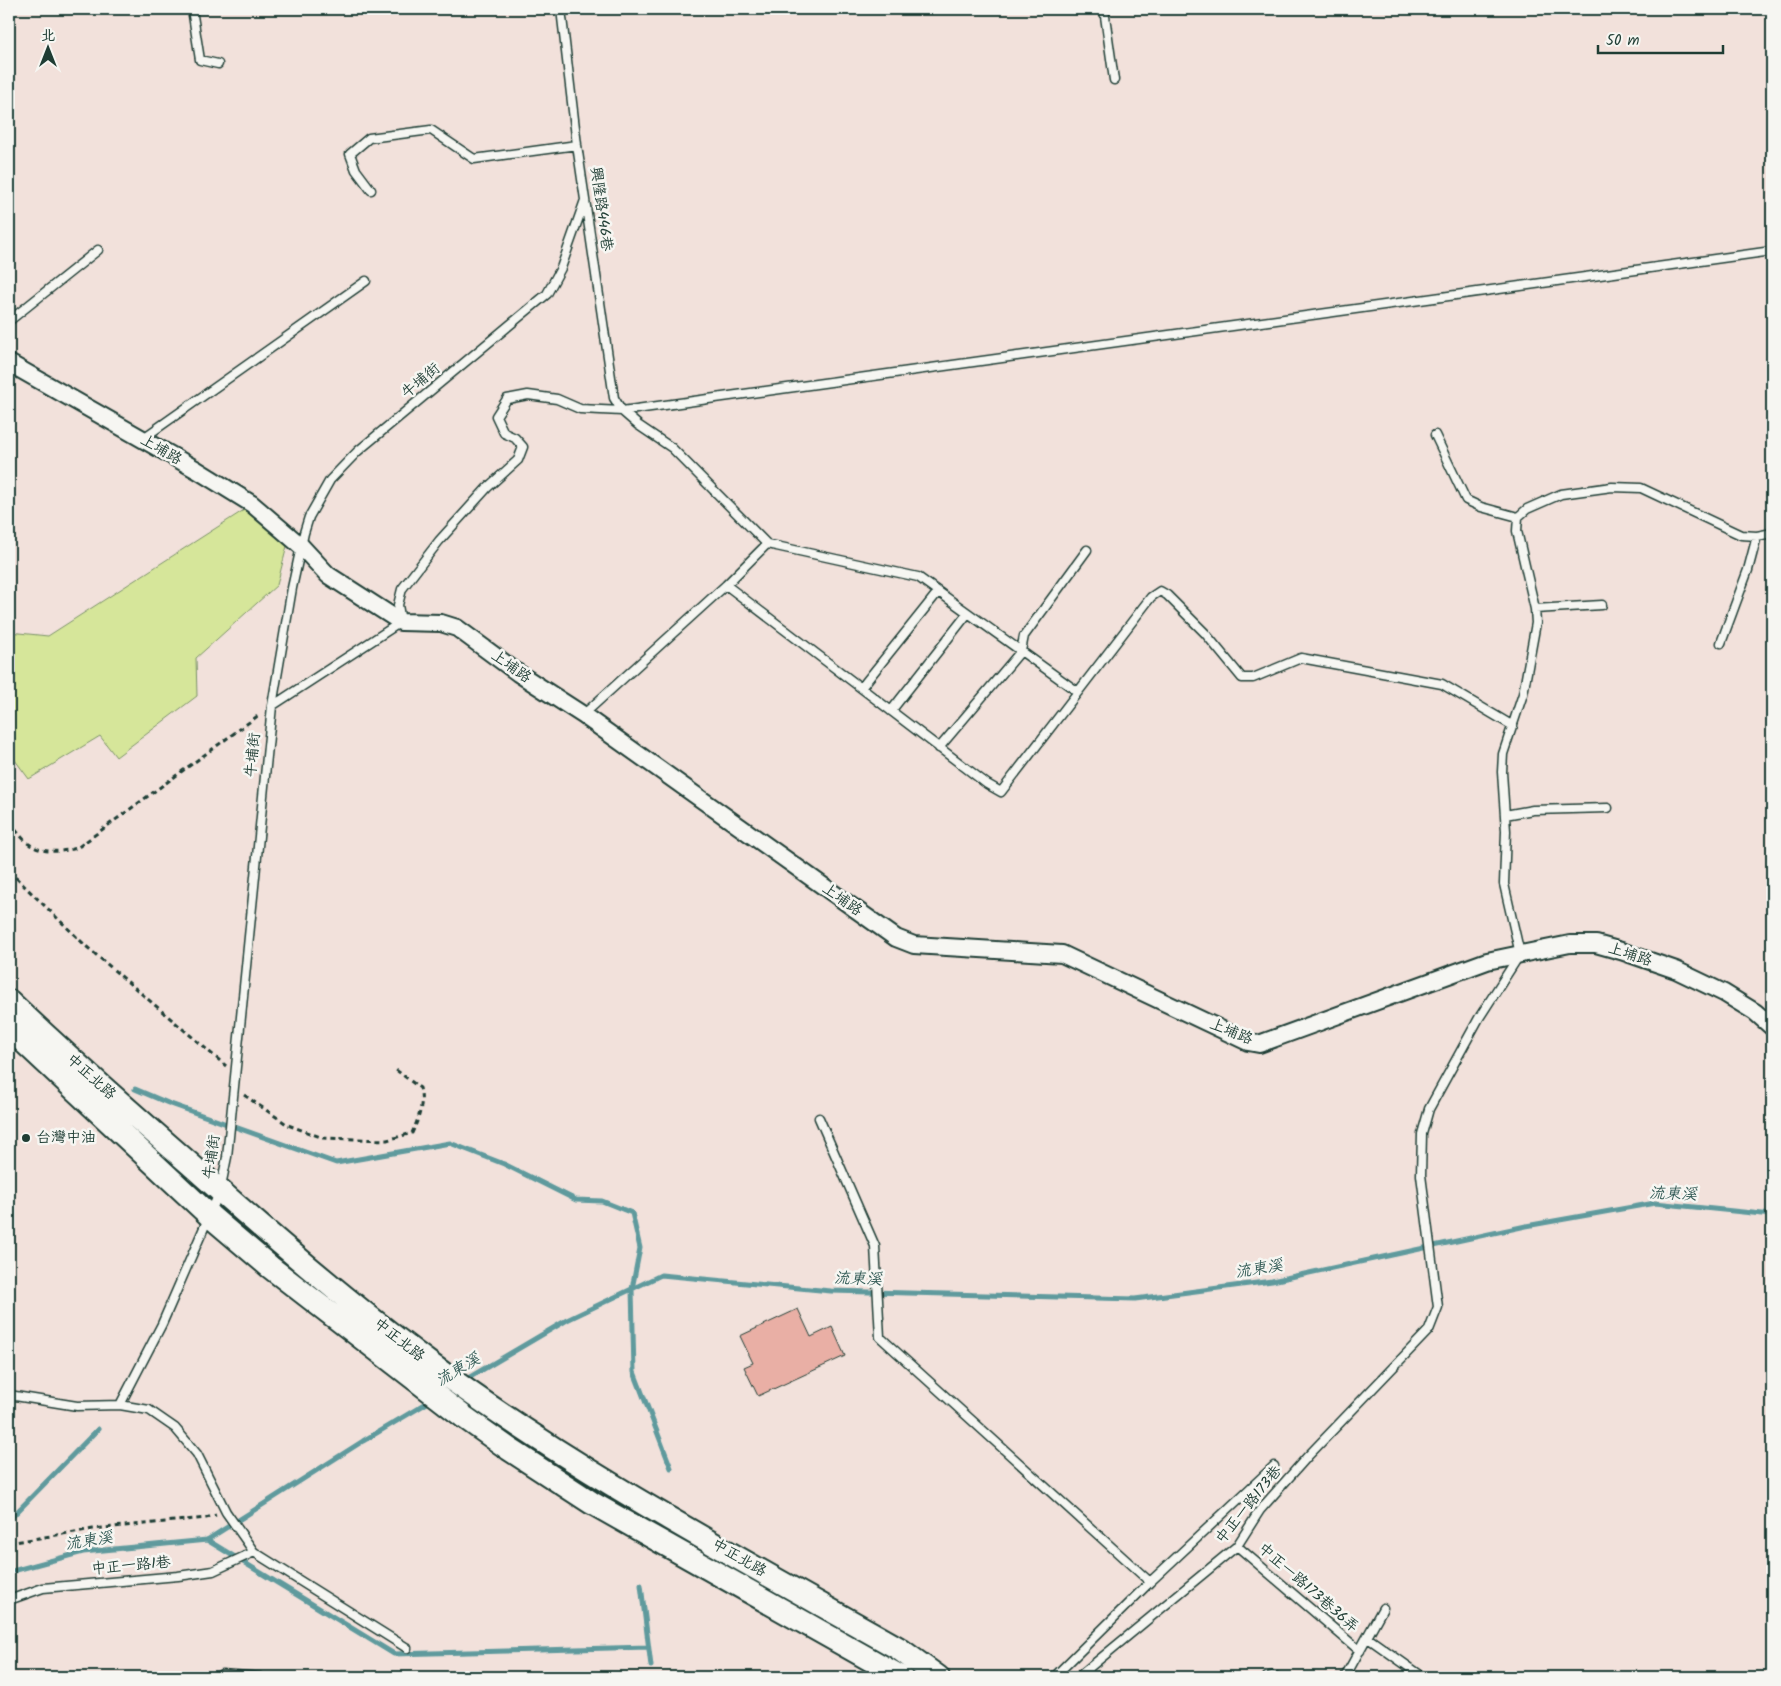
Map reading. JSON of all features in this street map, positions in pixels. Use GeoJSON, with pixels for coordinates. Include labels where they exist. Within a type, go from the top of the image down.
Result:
{"type":"FeatureCollection","features":[{"type":"Feature","properties":{"kind":"main road","name":"中正北路"},"geometry":{"type":"LineString","coordinates":[[9,1001],[65,1054],[220,1192],[321,1279],[430,1364],[494,1409],[614,1487],[898,1648],[938,1677]]}},
{"type":"Feature","properties":{"kind":"main road","name":"中正北路"},"geometry":{"type":"LineString","coordinates":[[9,1028],[210,1216],[270,1267],[464,1417],[592,1503],[901,1677]]}},
{"type":"Feature","properties":{"kind":"street","name":"上埔路"},"geometry":{"type":"LineString","coordinates":[[9,363],[252,504],[301,546],[328,575],[401,622],[440,623],[457,628],[518,673],[583,715],[896,938],[914,945],[1062,954],[1248,1042],[1260,1044],[1487,961],[1570,944],[1596,944],[1621,950],[1676,970],[1724,993],[1755,1012],[1772,1027]]}},
{"type":"Feature","properties":{"kind":"lane"},"geometry":{"type":"LineString","coordinates":[[192,9],[200,60],[218,64]]}},
{"type":"Feature","properties":{"kind":"lane","name":"興隆路446巷"},"geometry":{"type":"LineString","coordinates":[[561,9],[577,145],[614,398],[622,411]]}},
{"type":"Feature","properties":{"kind":"lane"},"geometry":{"type":"LineString","coordinates":[[1104,9],[1114,80]]}},
{"type":"Feature","properties":{"kind":"lane"},"geometry":{"type":"LineString","coordinates":[[371,190],[356,170],[350,154],[369,138],[431,130],[474,158],[577,145]]}},
{"type":"Feature","properties":{"kind":"lane","name":"牛埔街"},"geometry":{"type":"LineString","coordinates":[[120,1405],[162,1324],[220,1192],[227,1157],[272,706],[292,588],[309,517],[330,480],[344,464],[547,294],[561,268],[585,200]]}},
{"type":"Feature","properties":{"kind":"lane"},"geometry":{"type":"LineString","coordinates":[[9,321],[98,250]]}},
{"type":"Feature","properties":{"kind":"lane"},"geometry":{"type":"LineString","coordinates":[[272,706],[401,622],[398,605],[402,589],[439,541],[487,488],[518,460],[523,447],[515,438],[504,433],[496,416],[508,399],[528,395],[557,399],[580,409],[622,411],[1772,251]]}},
{"type":"Feature","properties":{"kind":"lane"},"geometry":{"type":"LineString","coordinates":[[142,439],[366,281]]}},
{"type":"Feature","properties":{"kind":"lane"},"geometry":{"type":"LineString","coordinates":[[622,411],[638,425],[672,448],[767,544],[918,577],[1078,692]]}},
{"type":"Feature","properties":{"kind":"lane"},"geometry":{"type":"LineString","coordinates":[[1435,435],[1466,500],[1481,508],[1518,517]]}},
{"type":"Feature","properties":{"kind":"lane"},"geometry":{"type":"LineString","coordinates":[[1520,954],[1504,884],[1505,815],[1502,772],[1503,754],[1524,694],[1536,623],[1535,609],[1517,531],[1518,517],[1526,509],[1561,494],[1612,487],[1641,488],[1741,535],[1757,536],[1772,533]]}},
{"type":"Feature","properties":{"kind":"lane"},"geometry":{"type":"LineString","coordinates":[[1721,643],[1748,570],[1757,536]]}},
{"type":"Feature","properties":{"kind":"lane"},"geometry":{"type":"LineString","coordinates":[[583,715],[726,585],[767,544]]}},
{"type":"Feature","properties":{"kind":"lane"},"geometry":{"type":"LineString","coordinates":[[939,748],[1021,651],[1024,636],[1087,550]]}},
{"type":"Feature","properties":{"kind":"lane"},"geometry":{"type":"LineString","coordinates":[[726,585],[986,784],[1001,792],[1151,597],[1160,591],[1167,595],[1205,633],[1242,678],[1253,678],[1301,658],[1442,684],[1513,726]]}},
{"type":"Feature","properties":{"kind":"lane"},"geometry":{"type":"LineString","coordinates":[[861,688],[938,592]]}},
{"type":"Feature","properties":{"kind":"lane"},"geometry":{"type":"LineString","coordinates":[[1535,609],[1602,605]]}},
{"type":"Feature","properties":{"kind":"lane"},"geometry":{"type":"LineString","coordinates":[[891,711],[968,613]]}},
{"type":"Feature","properties":{"kind":"lane"},"geometry":{"type":"LineString","coordinates":[[1505,815],[1533,810],[1608,808]]}},
{"type":"Feature","properties":{"kind":"lane","name":"中正一路173巷"},"geometry":{"type":"LineString","coordinates":[[1078,1677],[1237,1546],[1260,1510],[1308,1456],[1429,1330],[1438,1307],[1420,1175],[1422,1134],[1429,1109],[1479,1018],[1520,954]]}},
{"type":"Feature","properties":{"kind":"lane"},"geometry":{"type":"LineString","coordinates":[[819,1118],[875,1246],[880,1337],[1150,1582]]}},
{"type":"Feature","properties":{"kind":"lane"},"geometry":{"type":"LineString","coordinates":[[9,1395],[77,1406],[120,1405],[149,1410],[175,1428],[197,1454],[226,1512],[254,1552],[407,1648]]}},
{"type":"Feature","properties":{"kind":"lane"},"geometry":{"type":"LineString","coordinates":[[1054,1677],[1150,1582],[1274,1466]]}},
{"type":"Feature","properties":{"kind":"lane","name":"中正一路173巷36弄"},"geometry":{"type":"LineString","coordinates":[[1237,1546],[1360,1651]]}},
{"type":"Feature","properties":{"kind":"lane","name":"中正一路1巷"},"geometry":{"type":"LineString","coordinates":[[9,1600],[43,1588],[213,1571],[254,1552]]}},
{"type":"Feature","properties":{"kind":"lane"},"geometry":{"type":"LineString","coordinates":[[1345,1677],[1384,1608]]}},
{"type":"Feature","properties":{"kind":"lane"},"geometry":{"type":"LineString","coordinates":[[1368,1638],[1423,1677]]}},
{"type":"Feature","properties":{"kind":"lane"},"geometry":{"type":"LineString","coordinates":[[221,1677],[222,1674],[260,1677]]}},
{"type":"Feature","properties":{"kind":"lane"},"geometry":{"type":"LineString","coordinates":[[1267,1677],[1277,1677]]}},
{"type":"Feature","properties":{"kind":"path"},"geometry":{"type":"LineString","coordinates":[[9,823],[30,845],[44,850],[60,852],[76,848],[272,706]]}},
{"type":"Feature","properties":{"kind":"path"},"geometry":{"type":"LineString","coordinates":[[9,871],[88,948],[225,1065],[235,1068]]}},
{"type":"Feature","properties":{"kind":"path"},"geometry":{"type":"LineString","coordinates":[[233,1087],[288,1125],[323,1138],[387,1140],[412,1133],[420,1116],[422,1096],[420,1088],[396,1070]]}},
{"type":"Feature","properties":{"kind":"path"},"geometry":{"type":"LineString","coordinates":[[9,1543],[93,1529],[206,1518],[226,1512]]}},
{"type":"Feature","properties":{"kind":"green space"},"geometry":{"type":"Polygon","coordinates":[[[244,510],[288,542],[277,585],[196,658],[197,696],[116,757],[100,736],[29,779],[9,752],[9,632],[48,636],[244,510]]]}},
{"type":"Feature","properties":{"kind":"building"},"geometry":{"type":"Polygon","coordinates":[[[798,1309],[811,1337],[832,1327],[845,1356],[758,1396],[744,1367],[753,1363],[740,1336],[798,1309]]]}},
{"type":"Feature","properties":{"kind":"waterway"},"geometry":{"type":"LineString","coordinates":[[9,1047],[14,1049]]}},
{"type":"Feature","properties":{"kind":"waterway"},"geometry":{"type":"LineString","coordinates":[[135,1089],[168,1103],[336,1163],[450,1143],[504,1164],[576,1200],[602,1201],[632,1213],[640,1248],[632,1289],[634,1372],[671,1468]]}},
{"type":"Feature","properties":{"kind":"waterway","name":"流東溪"},"geometry":{"type":"LineString","coordinates":[[465,1380],[567,1320],[661,1275],[831,1291],[1135,1299],[1272,1281],[1526,1226],[1655,1203],[1772,1215]]}},
{"type":"Feature","properties":{"kind":"waterway","name":"流東溪"},"geometry":{"type":"LineString","coordinates":[[9,1572],[83,1552],[207,1540],[363,1441],[432,1400]]}},
{"type":"Feature","properties":{"kind":"waterway"},"geometry":{"type":"LineString","coordinates":[[9,1520],[98,1429]]}},
{"type":"Feature","properties":{"kind":"waterway"},"geometry":{"type":"LineString","coordinates":[[207,1540],[394,1654],[648,1647]]}},
{"type":"Feature","properties":{"kind":"waterway"},"geometry":{"type":"LineString","coordinates":[[641,1585],[651,1666]]}},
{"type":"Feature","properties":{"kind":"place","name":"台灣中油"},"geometry":{"type":"Point","coordinates":[26,1138]}}]}
